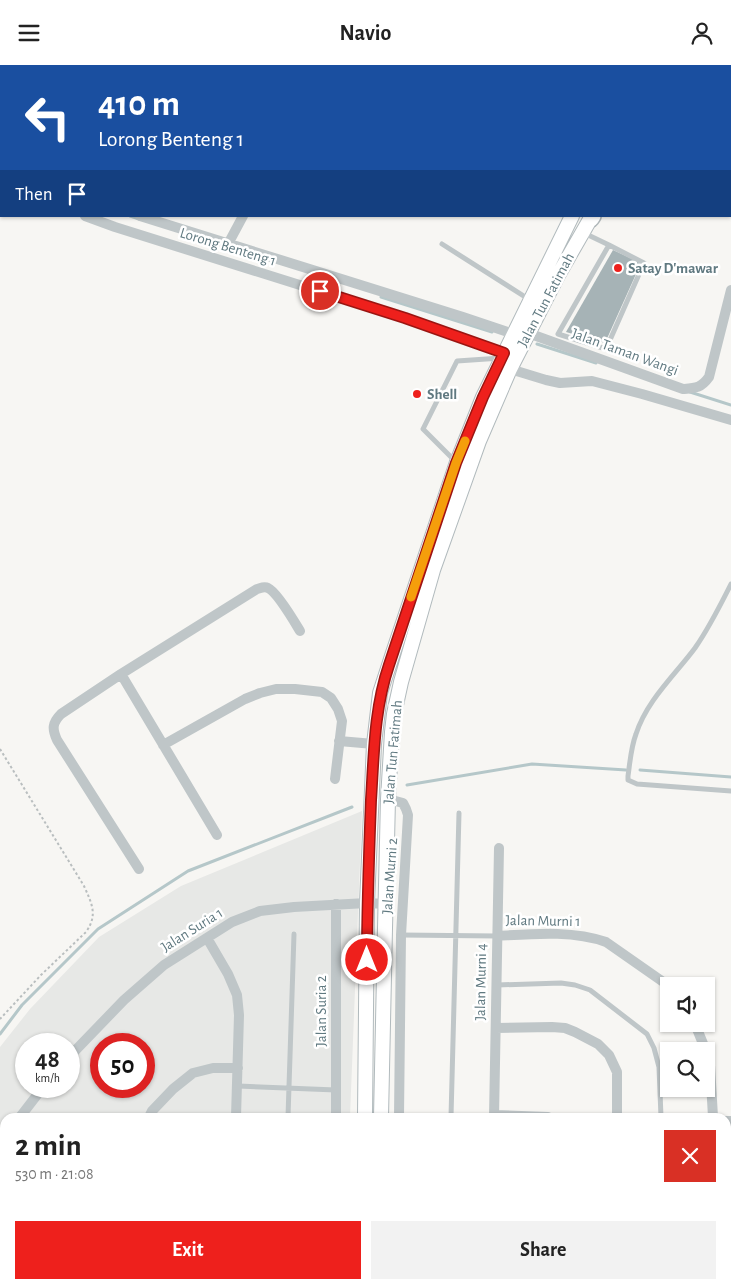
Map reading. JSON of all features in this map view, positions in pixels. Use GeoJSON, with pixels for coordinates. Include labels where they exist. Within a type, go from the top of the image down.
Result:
{"type":"FeatureCollection","features":[{"type":"Feature","properties":{"kind":"main road","name":"Jalan Tun Fatimah"},"geometry":{"type":"LineString","coordinates":[[382,1113],[388,799],[394,714],[401,682],[436,561],[479,441],[514,334],[572,217]]}},
{"type":"Feature","properties":{"kind":"main road","name":"Jalan Tun Fatimah"},"geometry":{"type":"LineString","coordinates":[[365,1113],[367,903],[374,743],[379,702],[385,678],[456,463],[483,397],[506,360],[528,333],[557,277],[592,217]]}},
{"type":"Feature","properties":{"kind":"street","name":"Lorong Benteng 1"},"geometry":{"type":"LineString","coordinates":[[88,217],[405,318],[506,360],[546,380],[560,383],[592,381],[731,420]]}},
{"type":"Feature","properties":{"kind":"street"},"geometry":{"type":"LineString","coordinates":[[143,217],[514,334]]}},
{"type":"Feature","properties":{"kind":"street"},"geometry":{"type":"LineString","coordinates":[[228,244],[242,217]]}},
{"type":"Feature","properties":{"kind":"street","name":"Jalan Taman Wangi"},"geometry":{"type":"LineString","coordinates":[[528,333],[684,389],[694,389],[704,385],[709,377],[731,290]]}},
{"type":"Feature","properties":{"kind":"street"},"geometry":{"type":"LineString","coordinates":[[139,869],[57,740],[53,726],[56,719],[121,674],[256,589],[263,587],[270,589],[300,631]]}},
{"type":"Feature","properties":{"kind":"street"},"geometry":{"type":"LineString","coordinates":[[121,674],[217,835]]}},
{"type":"Feature","properties":{"kind":"street"},"geometry":{"type":"LineString","coordinates":[[163,745],[245,699],[260,693],[276,689],[322,692],[331,698],[338,709],[342,721],[335,779]]}},
{"type":"Feature","properties":{"kind":"street"},"geometry":{"type":"LineString","coordinates":[[339,741],[374,743]]}},
{"type":"Feature","properties":{"kind":"street","name":"Jalan Murni 2"},"geometry":{"type":"LineString","coordinates":[[388,799],[403,803],[408,815],[401,935],[400,1113]]}},
{"type":"Feature","properties":{"kind":"street","name":"Jalan Murni 4"},"geometry":{"type":"LineString","coordinates":[[494,1113],[499,848]]}},
{"type":"Feature","properties":{"kind":"street","name":"Jalan Suria 1"},"geometry":{"type":"LineString","coordinates":[[80,1046],[124,1000],[164,965],[232,922],[260,911],[294,907],[336,904],[386,904]]}},
{"type":"Feature","properties":{"kind":"street","name":"Jalan Suria 2"},"geometry":{"type":"LineString","coordinates":[[336,904],[336,1113]]}},
{"type":"Feature","properties":{"kind":"street","name":"Jalan Murni 1"},"geometry":{"type":"LineString","coordinates":[[497,936],[545,933],[596,938],[606,942],[660,980]]}},
{"type":"Feature","properties":{"kind":"street"},"geometry":{"type":"LineString","coordinates":[[207,938],[228,974],[237,995],[239,1015],[236,1113]]}},
{"type":"Feature","properties":{"kind":"street"},"geometry":{"type":"LineString","coordinates":[[496,1028],[565,1028],[598,1045],[609,1055],[617,1072],[617,1113]]}},
{"type":"Feature","properties":{"kind":"street"},"geometry":{"type":"LineString","coordinates":[[151,1113],[173,1089],[193,1073],[213,1068],[238,1068]]}},
{"type":"Feature","properties":{"kind":"street"},"geometry":{"type":"LineString","coordinates":[[712,1097],[713,1113]]}},
{"type":"Feature","properties":{"kind":"street"},"geometry":{"type":"LineString","coordinates":[[23,1113],[35,1098]]}},
{"type":"Feature","properties":{"kind":"lane"},"geometry":{"type":"LineString","coordinates":[[583,233],[608,245],[644,263],[606,349],[558,334],[608,245]]}},
{"type":"Feature","properties":{"kind":"lane"},"geometry":{"type":"LineString","coordinates":[[442,244],[531,300]]}},
{"type":"Feature","properties":{"kind":"lane"},"geometry":{"type":"LineString","coordinates":[[456,463],[423,429],[457,361],[506,360]]}},
{"type":"Feature","properties":{"kind":"lane"},"geometry":{"type":"LineString","coordinates":[[731,584],[712,621],[699,641],[654,699],[645,714],[636,734],[628,776],[628,780],[637,784],[731,791]]}},
{"type":"Feature","properties":{"kind":"lane"},"geometry":{"type":"LineString","coordinates":[[452,1113],[459,813]]}},
{"type":"Feature","properties":{"kind":"lane"},"geometry":{"type":"LineString","coordinates":[[288,1113],[294,934]]}},
{"type":"Feature","properties":{"kind":"lane","name":"Jalan Murni 1"},"geometry":{"type":"LineString","coordinates":[[401,935],[497,936]]}},
{"type":"Feature","properties":{"kind":"lane"},"geometry":{"type":"LineString","coordinates":[[496,985],[561,983],[576,985],[590,990],[647,1033],[654,1048],[659,1067],[661,1113]]}},
{"type":"Feature","properties":{"kind":"lane"},"geometry":{"type":"LineString","coordinates":[[238,1085],[336,1090]]}},
{"type":"Feature","properties":{"kind":"path"},"geometry":{"type":"LineString","coordinates":[[0,749],[84,886],[92,905],[93,914],[90,926],[86,932],[41,975],[0,1019]]}},
{"type":"Feature","properties":{"kind":"shaded area"},"geometry":{"type":"Polygon","coordinates":[[[362,811],[350,1113],[0,1113],[0,1047],[30,1009],[99,937],[181,886],[362,811]]]}},
{"type":"Feature","properties":{"kind":"building"},"geometry":{"type":"Polygon","coordinates":[[[613,250],[641,263],[605,343],[566,332],[613,250]]]}},
{"type":"Feature","properties":{"kind":"waterway"},"geometry":{"type":"LineString","coordinates":[[133,217],[139,219]]}},
{"type":"Feature","properties":{"kind":"waterway"},"geometry":{"type":"LineString","coordinates":[[381,297],[492,332]]}},
{"type":"Feature","properties":{"kind":"waterway"},"geometry":{"type":"LineString","coordinates":[[537,344],[596,363]]}},
{"type":"Feature","properties":{"kind":"waterway"},"geometry":{"type":"LineString","coordinates":[[690,392],[731,405]]}},
{"type":"Feature","properties":{"kind":"waterway"},"geometry":{"type":"LineString","coordinates":[[407,785],[532,764],[626,770]]}},
{"type":"Feature","properties":{"kind":"waterway"},"geometry":{"type":"LineString","coordinates":[[640,770],[731,777]]}},
{"type":"Feature","properties":{"kind":"waterway"},"geometry":{"type":"LineString","coordinates":[[0,1034],[22,1005],[98,929],[188,871],[352,807]]}},
{"type":"Feature","properties":{"kind":"slow traffic"},"geometry":{"type":"LineString","coordinates":[[411,597],[465,441]]}},
{"type":"Feature","properties":{"kind":"place","name":"Satay D'mawar"},"geometry":{"type":"Point","coordinates":[618,268]}},
{"type":"Feature","properties":{"kind":"place","name":"Shell"},"geometry":{"type":"Point","coordinates":[417,394]}},
{"type":"Feature","properties":{"kind":"route"},"geometry":{"type":"LineString","coordinates":[[320,291],[405,318],[504,353],[483,397],[456,463],[380,693],[373,758],[367,903],[367,960]]}}]}
